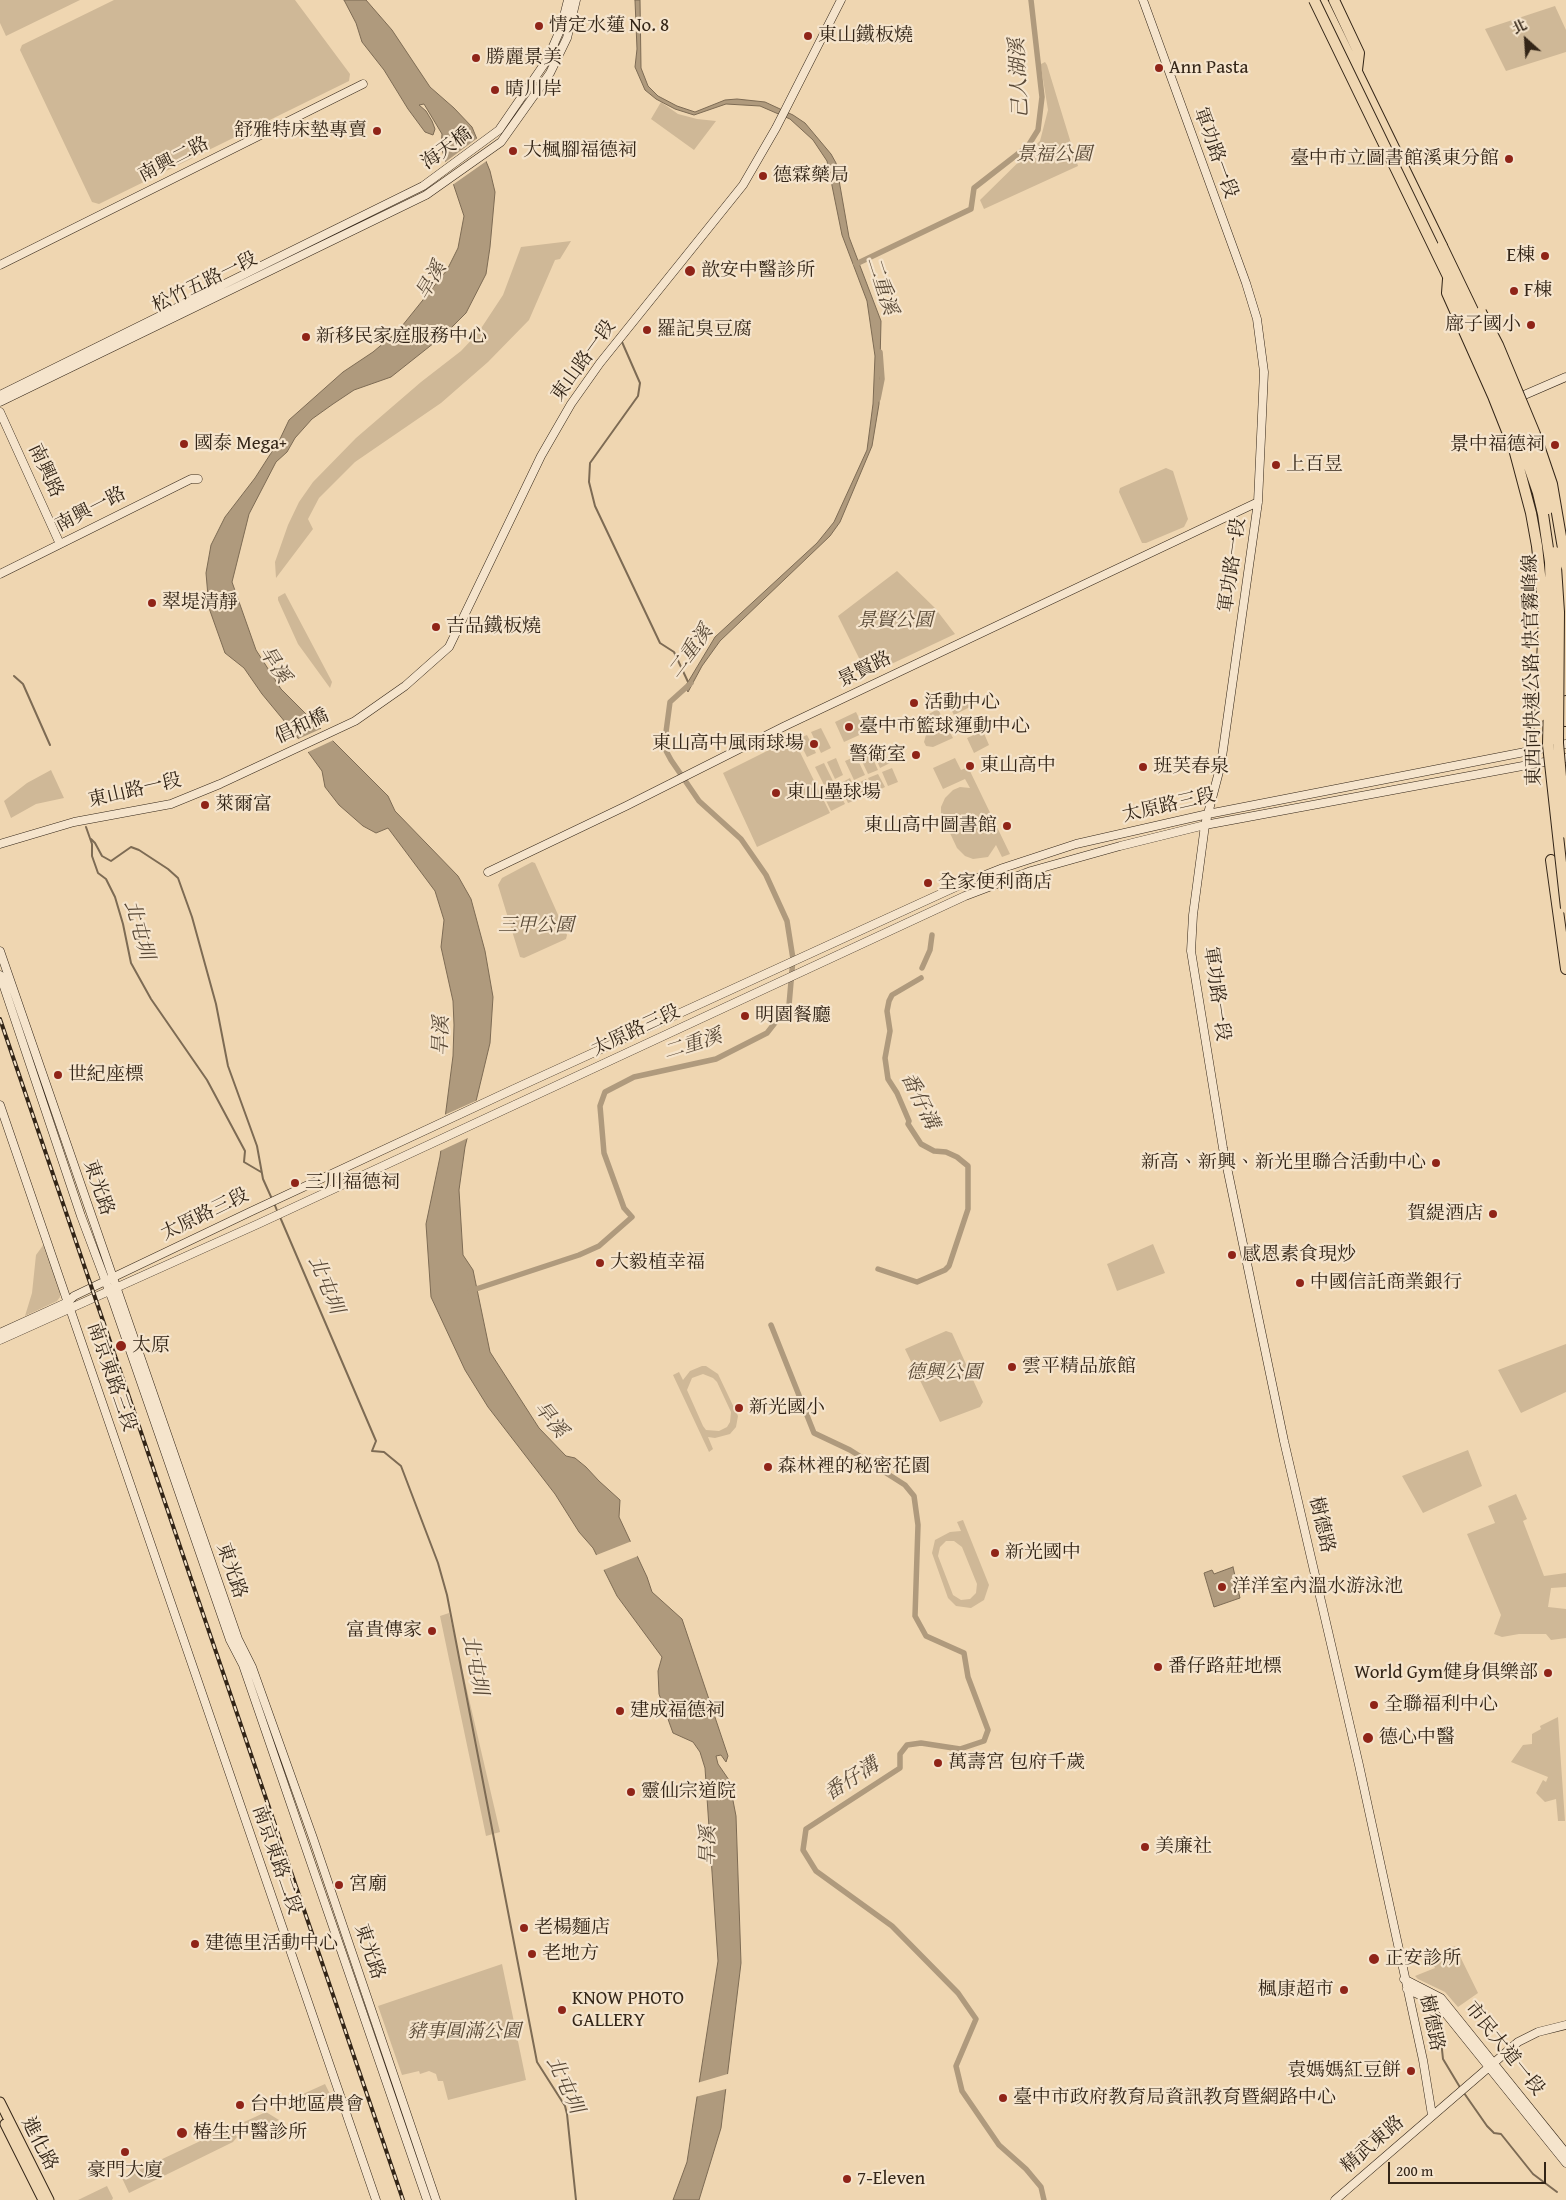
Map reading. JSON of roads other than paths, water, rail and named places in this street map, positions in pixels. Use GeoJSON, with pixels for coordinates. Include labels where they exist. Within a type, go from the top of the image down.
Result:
{"type":"FeatureCollection","features":[{"type":"Feature","properties":{"kind":"highway","name":"東西向快速公路 快官霧峰線"},"geometry":{"type":"LineString","coordinates":[[1314,0],[1482,349],[1515,426],[1531,470],[1543,514],[1550,562],[1552,604],[1548,744],[1566,908]]}},
{"type":"Feature","properties":{"kind":"highway","name":"東西向快速公路 快官霧峰線"},"geometry":{"type":"LineString","coordinates":[[1322,0],[1479,322],[1521,418],[1544,490],[1558,575],[1558,743],[1566,833]]}},
{"type":"Feature","properties":{"kind":"highway"},"geometry":{"type":"LineString","coordinates":[[1334,0],[1359,53],[1357,71]]}},
{"type":"Feature","properties":{"kind":"highway"},"geometry":{"type":"LineString","coordinates":[[1442,246],[1463,276],[1498,345],[1535,434],[1552,484],[1566,566]]}},
{"type":"Feature","properties":{"kind":"highway"},"geometry":{"type":"LineString","coordinates":[[1448,278],[1448,293],[1514,449],[1538,546],[1544,612],[1539,743]]}},
{"type":"Feature","properties":{"kind":"highway"},"geometry":{"type":"LineString","coordinates":[[1565,721],[1566,701]]}},
{"type":"Feature","properties":{"kind":"highway"},"geometry":{"type":"LineString","coordinates":[[1552,860],[1566,969]]}},
{"type":"Feature","properties":{"kind":"main road","name":"進化路"},"geometry":{"type":"LineString","coordinates":[[0,2102],[49,2200]]}},
{"type":"Feature","properties":{"kind":"main road","name":"進化路"},"geometry":{"type":"LineString","coordinates":[[0,2115],[43,2200]]}},
{"type":"Feature","properties":{"kind":"street","name":"海天橋"},"geometry":{"type":"LineString","coordinates":[[423,186],[499,130],[547,60],[561,28],[568,0]]}},
{"type":"Feature","properties":{"kind":"street","name":"海天橋"},"geometry":{"type":"LineString","coordinates":[[426,195],[501,142],[550,73],[567,38],[576,0]]}},
{"type":"Feature","properties":{"kind":"street","name":"東山路一段"},"geometry":{"type":"LineString","coordinates":[[345,725],[355,721],[405,686],[449,647],[541,456],[571,404],[600,363],[730,204],[782,117],[841,0]]}},
{"type":"Feature","properties":{"kind":"street","name":"軍功路一段"},"geometry":{"type":"LineString","coordinates":[[1143,0],[1257,319],[1264,372],[1258,502],[1221,764],[1204,825],[1190,951],[1223,1148]]}},
{"type":"Feature","properties":{"kind":"street","name":"南興二路"},"geometry":{"type":"LineString","coordinates":[[0,265],[363,84]]}},
{"type":"Feature","properties":{"kind":"street","name":"松竹五路一段"},"geometry":{"type":"LineString","coordinates":[[0,395],[423,186]]}},
{"type":"Feature","properties":{"kind":"street","name":"松竹五路一段"},"geometry":{"type":"LineString","coordinates":[[0,402],[426,195]]}},
{"type":"Feature","properties":{"kind":"street"},"geometry":{"type":"LineString","coordinates":[[1493,407],[1566,377]]}},
{"type":"Feature","properties":{"kind":"street","name":"南興路"},"geometry":{"type":"LineString","coordinates":[[0,412],[60,544]]}},
{"type":"Feature","properties":{"kind":"street","name":"南興一路"},"geometry":{"type":"LineString","coordinates":[[0,574],[191,479],[198,479]]}},
{"type":"Feature","properties":{"kind":"street","name":"景賢路"},"geometry":{"type":"LineString","coordinates":[[488,872],[785,726],[1258,502]]}},
{"type":"Feature","properties":{"kind":"street","name":"倡和橋"},"geometry":{"type":"LineString","coordinates":[[274,759],[345,725]]}},
{"type":"Feature","properties":{"kind":"street","name":"太原路三段"},"geometry":{"type":"LineString","coordinates":[[0,1340],[69,1305],[74,1296],[258,1208],[960,885],[1040,855],[1076,844],[1208,814],[1566,744]]}},
{"type":"Feature","properties":{"kind":"street","name":"太原路三段"},"geometry":{"type":"LineString","coordinates":[[0,1333],[69,1305],[113,1290],[965,896],[1031,871],[1204,825],[1566,758]]}},
{"type":"Feature","properties":{"kind":"street","name":"東山路一段"},"geometry":{"type":"LineString","coordinates":[[0,844],[74,822],[171,804],[274,759]]}},
{"type":"Feature","properties":{"kind":"street","name":"東光路"},"geometry":{"type":"LineString","coordinates":[[0,951],[230,1640],[242,1654],[313,1838],[436,2200]]}},
{"type":"Feature","properties":{"kind":"street","name":"東光路"},"geometry":{"type":"LineString","coordinates":[[0,975],[81,1216],[110,1280]]}},
{"type":"Feature","properties":{"kind":"street","name":"南京東路三段"},"geometry":{"type":"LineString","coordinates":[[0,1104],[191,1660]]}},
{"type":"Feature","properties":{"kind":"street","name":"樹德路"},"geometry":{"type":"LineString","coordinates":[[1223,1148],[1284,1441],[1359,1765],[1432,2115]]}},
{"type":"Feature","properties":{"kind":"street","name":"東光路"},"geometry":{"type":"LineString","coordinates":[[242,1654],[427,2200]]}},
{"type":"Feature","properties":{"kind":"street","name":"南京東路二段"},"geometry":{"type":"LineString","coordinates":[[191,1660],[376,2200]]}},
{"type":"Feature","properties":{"kind":"street","name":"市民大道一段"},"geometry":{"type":"LineString","coordinates":[[1404,1979],[1442,1998],[1566,2163]]}},
{"type":"Feature","properties":{"kind":"street","name":"市民大道一段"},"geometry":{"type":"LineString","coordinates":[[1407,1989],[1438,2004],[1566,2153]]}},
{"type":"Feature","properties":{"kind":"street","name":"精武東路"},"geometry":{"type":"LineString","coordinates":[[1335,2200],[1518,2042],[1566,2025]]}},
{"type":"Feature","properties":{"kind":"waterway","name":"己人湖溪"},"geometry":{"type":"LineString","coordinates":[[856,264],[971,209],[974,188],[1028,146],[1038,130],[1042,97],[1031,0]]}},
{"type":"Feature","properties":{"kind":"waterway"},"geometry":{"type":"LineString","coordinates":[[622,342],[640,383],[638,396],[590,463],[589,482],[595,506],[660,643],[674,652],[689,684]]}},
{"type":"Feature","properties":{"kind":"waterway","name":"二重溪"},"geometry":{"type":"LineString","coordinates":[[878,399],[882,379],[880,352]]}},
{"type":"Feature","properties":{"kind":"waterway"},"geometry":{"type":"LineString","coordinates":[[14,676],[23,684],[50,745]]}},
{"type":"Feature","properties":{"kind":"waterway","name":"二重溪"},"geometry":{"type":"LineString","coordinates":[[470,1291],[579,1255],[599,1246],[632,1217],[624,1208],[604,1153],[600,1106],[605,1092],[634,1077],[716,1059],[767,1033],[789,1005],[793,959],[787,921],[766,875],[741,839],[699,801],[664,747],[670,702],[691,683]]}},
{"type":"Feature","properties":{"kind":"waterway","name":"北屯圳"},"geometry":{"type":"LineString","coordinates":[[86,827],[92,844],[92,856],[98,873],[106,879],[115,897],[131,963],[151,999],[207,1080],[245,1151],[244,1162],[261,1172]]}},
{"type":"Feature","properties":{"kind":"waterway","name":"北屯圳"},"geometry":{"type":"LineString","coordinates":[[91,839],[102,856],[111,861],[131,847],[139,850],[168,869],[178,878],[192,917],[216,1004],[228,1066],[257,1146],[263,1179],[272,1199]]}},
{"type":"Feature","properties":{"kind":"waterway","name":"番仔溝"},"geometry":{"type":"LineString","coordinates":[[922,968],[930,950],[932,935]]}},
{"type":"Feature","properties":{"kind":"waterway","name":"番仔溝"},"geometry":{"type":"LineString","coordinates":[[878,1269],[917,1282],[945,1270],[949,1266],[968,1209],[968,1166],[957,1157],[946,1152],[934,1151],[921,1144],[908,1124],[909,1121],[897,1093],[888,1079],[885,1058],[890,1031],[887,1011],[889,1001],[892,995],[921,978]]}},
{"type":"Feature","properties":{"kind":"waterway","name":"北屯圳"},"geometry":{"type":"LineString","coordinates":[[274,1203],[278,1213]]}},
{"type":"Feature","properties":{"kind":"waterway","name":"北屯圳"},"geometry":{"type":"LineString","coordinates":[[280,1217],[376,1441],[372,1451],[384,1452],[401,1466],[438,1563],[447,1595],[537,2062],[565,2106],[567,2114],[576,2200]]}},
{"type":"Feature","properties":{"kind":"waterway","name":"番仔溝"},"geometry":{"type":"LineString","coordinates":[[771,1325],[814,1433],[850,1450],[905,1485],[914,1496],[918,1525],[915,1616],[926,1636],[964,1653],[968,1677],[988,1730],[984,1741],[960,1749],[921,1743],[907,1745],[900,1754],[900,1768],[806,1829],[803,1850],[816,1871],[892,1926],[958,1993],[976,2019],[956,2066],[962,2091],[999,2145],[1026,2169],[1041,2187],[1044,2200]]}},
{"type":"Feature","properties":{"kind":"waterway"},"geometry":{"type":"LineString","coordinates":[[1431,2009],[1440,2031],[1443,2059],[1461,2089]]}},
{"type":"Feature","properties":{"kind":"waterway"},"geometry":{"type":"LineString","coordinates":[[1464,2093],[1487,2126],[1494,2133],[1501,2134],[1533,2174],[1557,2192]]}},
{"type":"Feature","properties":{"kind":"railway"},"geometry":{"type":"LineString","coordinates":[[0,1019],[403,2200]]}},
{"type":"Feature","properties":{"kind":"place","name":"情定水蓮 No. 8"},"geometry":{"type":"Point","coordinates":[539,26]}},
{"type":"Feature","properties":{"kind":"place","name":"東山鐵板燒"},"geometry":{"type":"Point","coordinates":[808,36]}},
{"type":"Feature","properties":{"kind":"place","name":"勝麗景美"},"geometry":{"type":"Point","coordinates":[476,58]}},
{"type":"Feature","properties":{"kind":"place","name":"Ann Pasta"},"geometry":{"type":"Point","coordinates":[1159,68]}},
{"type":"Feature","properties":{"kind":"place","name":"晴川岸"},"geometry":{"type":"Point","coordinates":[495,90]}},
{"type":"Feature","properties":{"kind":"place","name":"舒雅特床墊專賣"},"geometry":{"type":"Point","coordinates":[377,131]}},
{"type":"Feature","properties":{"kind":"place","name":"大楓腳福德祠"},"geometry":{"type":"Point","coordinates":[513,151]}},
{"type":"Feature","properties":{"kind":"place","name":"臺中市立圖書館溪東分館"},"geometry":{"type":"Point","coordinates":[1509,159]}},
{"type":"Feature","properties":{"kind":"place","name":"德霖藥局"},"geometry":{"type":"Point","coordinates":[763,176]}},
{"type":"Feature","properties":{"kind":"place","name":"E棟"},"geometry":{"type":"Point","coordinates":[1545,256]}},
{"type":"Feature","properties":{"kind":"place","name":"歆安中醫診所"},"geometry":{"type":"Point","coordinates":[690,271]}},
{"type":"Feature","properties":{"kind":"place","name":"F棟"},"geometry":{"type":"Point","coordinates":[1514,291]}},
{"type":"Feature","properties":{"kind":"place","name":"廍子國小"},"geometry":{"type":"Point","coordinates":[1531,325]}},
{"type":"Feature","properties":{"kind":"place","name":"羅記臭豆腐"},"geometry":{"type":"Point","coordinates":[647,330]}},
{"type":"Feature","properties":{"kind":"place","name":"新移民家庭服務中心"},"geometry":{"type":"Point","coordinates":[306,337]}},
{"type":"Feature","properties":{"kind":"place","name":"國泰 Mega+"},"geometry":{"type":"Point","coordinates":[184,444]}},
{"type":"Feature","properties":{"kind":"place","name":"景中福德祠"},"geometry":{"type":"Point","coordinates":[1555,445]}},
{"type":"Feature","properties":{"kind":"place","name":"上百昱"},"geometry":{"type":"Point","coordinates":[1276,465]}},
{"type":"Feature","properties":{"kind":"place","name":"翠堤清靜"},"geometry":{"type":"Point","coordinates":[152,603]}},
{"type":"Feature","properties":{"kind":"place","name":"吉品鐵板燒"},"geometry":{"type":"Point","coordinates":[436,627]}},
{"type":"Feature","properties":{"kind":"place","name":"活動中心"},"geometry":{"type":"Point","coordinates":[914,703]}},
{"type":"Feature","properties":{"kind":"place","name":"臺中市籃球運動中心"},"geometry":{"type":"Point","coordinates":[849,727]}},
{"type":"Feature","properties":{"kind":"place","name":"東山高中風雨球場"},"geometry":{"type":"Point","coordinates":[814,744]}},
{"type":"Feature","properties":{"kind":"place","name":"警衛室"},"geometry":{"type":"Point","coordinates":[916,755]}},
{"type":"Feature","properties":{"kind":"place","name":"東山高中"},"geometry":{"type":"Point","coordinates":[970,766]}},
{"type":"Feature","properties":{"kind":"place","name":"班芙春泉"},"geometry":{"type":"Point","coordinates":[1143,767]}},
{"type":"Feature","properties":{"kind":"place","name":"東山壘球場"},"geometry":{"type":"Point","coordinates":[776,793]}},
{"type":"Feature","properties":{"kind":"place","name":"萊爾富"},"geometry":{"type":"Point","coordinates":[205,805]}},
{"type":"Feature","properties":{"kind":"place","name":"東山高中圖書館"},"geometry":{"type":"Point","coordinates":[1007,826]}},
{"type":"Feature","properties":{"kind":"place","name":"全家便利商店"},"geometry":{"type":"Point","coordinates":[928,883]}},
{"type":"Feature","properties":{"kind":"place","name":"明園餐廳"},"geometry":{"type":"Point","coordinates":[745,1016]}},
{"type":"Feature","properties":{"kind":"place","name":"世紀座標"},"geometry":{"type":"Point","coordinates":[58,1075]}},
{"type":"Feature","properties":{"kind":"place","name":"新高、新興、新光里聯合活動中心"},"geometry":{"type":"Point","coordinates":[1436,1163]}},
{"type":"Feature","properties":{"kind":"place","name":"三川福德祠"},"geometry":{"type":"Point","coordinates":[295,1183]}},
{"type":"Feature","properties":{"kind":"place","name":"賀緹酒店"},"geometry":{"type":"Point","coordinates":[1493,1214]}},
{"type":"Feature","properties":{"kind":"place","name":"感恩素食現炒"},"geometry":{"type":"Point","coordinates":[1232,1255]}},
{"type":"Feature","properties":{"kind":"place","name":"大毅植幸福"},"geometry":{"type":"Point","coordinates":[600,1263]}},
{"type":"Feature","properties":{"kind":"place","name":"中國信託商業銀行"},"geometry":{"type":"Point","coordinates":[1300,1283]}},
{"type":"Feature","properties":{"kind":"place","name":"太原"},"geometry":{"type":"Point","coordinates":[121,1346]}},
{"type":"Feature","properties":{"kind":"place","name":"雲平精品旅館"},"geometry":{"type":"Point","coordinates":[1012,1367]}},
{"type":"Feature","properties":{"kind":"place","name":"新光國小"},"geometry":{"type":"Point","coordinates":[739,1408]}},
{"type":"Feature","properties":{"kind":"place","name":"森林裡的秘密花園"},"geometry":{"type":"Point","coordinates":[768,1467]}},
{"type":"Feature","properties":{"kind":"place","name":"新光國中"},"geometry":{"type":"Point","coordinates":[995,1553]}},
{"type":"Feature","properties":{"kind":"place","name":"洋洋室內溫水游泳池"},"geometry":{"type":"Point","coordinates":[1222,1587]}},
{"type":"Feature","properties":{"kind":"place","name":"富貴傳家"},"geometry":{"type":"Point","coordinates":[432,1631]}},
{"type":"Feature","properties":{"kind":"place","name":"番仔路莊地標"},"geometry":{"type":"Point","coordinates":[1158,1667]}},
{"type":"Feature","properties":{"kind":"place","name":"World Gym健身俱樂部"},"geometry":{"type":"Point","coordinates":[1548,1673]}},
{"type":"Feature","properties":{"kind":"place","name":"全聯福利中心"},"geometry":{"type":"Point","coordinates":[1374,1705]}},
{"type":"Feature","properties":{"kind":"place","name":"建成福德祠"},"geometry":{"type":"Point","coordinates":[620,1711]}},
{"type":"Feature","properties":{"kind":"place","name":"德心中醫"},"geometry":{"type":"Point","coordinates":[1368,1738]}},
{"type":"Feature","properties":{"kind":"place","name":"萬壽宮 包府千歲"},"geometry":{"type":"Point","coordinates":[938,1763]}},
{"type":"Feature","properties":{"kind":"place","name":"靈仙宗道院"},"geometry":{"type":"Point","coordinates":[631,1792]}},
{"type":"Feature","properties":{"kind":"place","name":"美廉社"},"geometry":{"type":"Point","coordinates":[1145,1847]}},
{"type":"Feature","properties":{"kind":"place","name":"宮廟"},"geometry":{"type":"Point","coordinates":[339,1885]}},
{"type":"Feature","properties":{"kind":"place","name":"老楊麵店"},"geometry":{"type":"Point","coordinates":[524,1928]}},
{"type":"Feature","properties":{"kind":"place","name":"建德里活動中心"},"geometry":{"type":"Point","coordinates":[195,1944]}},
{"type":"Feature","properties":{"kind":"place","name":"老地方"},"geometry":{"type":"Point","coordinates":[532,1954]}},
{"type":"Feature","properties":{"kind":"place","name":"正安診所"},"geometry":{"type":"Point","coordinates":[1374,1959]}},
{"type":"Feature","properties":{"kind":"place","name":"楓康超市"},"geometry":{"type":"Point","coordinates":[1344,1990]}},
{"type":"Feature","properties":{"kind":"place","name":"KNOW PHOTO GALLERY"},"geometry":{"type":"Point","coordinates":[562,2010]}},
{"type":"Feature","properties":{"kind":"place","name":"袁媽媽紅豆餅"},"geometry":{"type":"Point","coordinates":[1411,2071]}},
{"type":"Feature","properties":{"kind":"place","name":"臺中市政府教育局資訊教育暨網路中心"},"geometry":{"type":"Point","coordinates":[1003,2098]}},
{"type":"Feature","properties":{"kind":"place","name":"台中地區農會"},"geometry":{"type":"Point","coordinates":[240,2105]}},
{"type":"Feature","properties":{"kind":"place","name":"椿生中醫診所"},"geometry":{"type":"Point","coordinates":[182,2133]}},
{"type":"Feature","properties":{"kind":"place","name":"豪門大廈"},"geometry":{"type":"Point","coordinates":[125,2152]}},
{"type":"Feature","properties":{"kind":"place","name":"7-Eleven"},"geometry":{"type":"Point","coordinates":[847,2179]}},
{"type":"Feature","properties":{"kind":"park label","name":"景福公園"},"geometry":{"type":"Point","coordinates":[1054,155]}},
{"type":"Feature","properties":{"kind":"park label","name":"景賢公園"},"geometry":{"type":"Point","coordinates":[895,621]}},
{"type":"Feature","properties":{"kind":"park label","name":"三甲公園"},"geometry":{"type":"Point","coordinates":[536,926]}},
{"type":"Feature","properties":{"kind":"park label","name":"德興公園"},"geometry":{"type":"Point","coordinates":[944,1373]}},
{"type":"Feature","properties":{"kind":"park label","name":"豬事圓滿公園"},"geometry":{"type":"Point","coordinates":[464,2032]}},
{"type":"Feature","properties":{"kind":"water label","name":"旱溪"},"geometry":{"type":"Point","coordinates":[432,281]}},
{"type":"Feature","properties":{"kind":"water label","name":"旱溪"},"geometry":{"type":"Point","coordinates":[274,665]}},
{"type":"Feature","properties":{"kind":"water label","name":"旱溪"},"geometry":{"type":"Point","coordinates":[442,1036]}},
{"type":"Feature","properties":{"kind":"water label","name":"旱溪"},"geometry":{"type":"Point","coordinates":[550,1420]}},
{"type":"Feature","properties":{"kind":"water label","name":"旱溪"},"geometry":{"type":"Point","coordinates":[709,1846]}}]}
